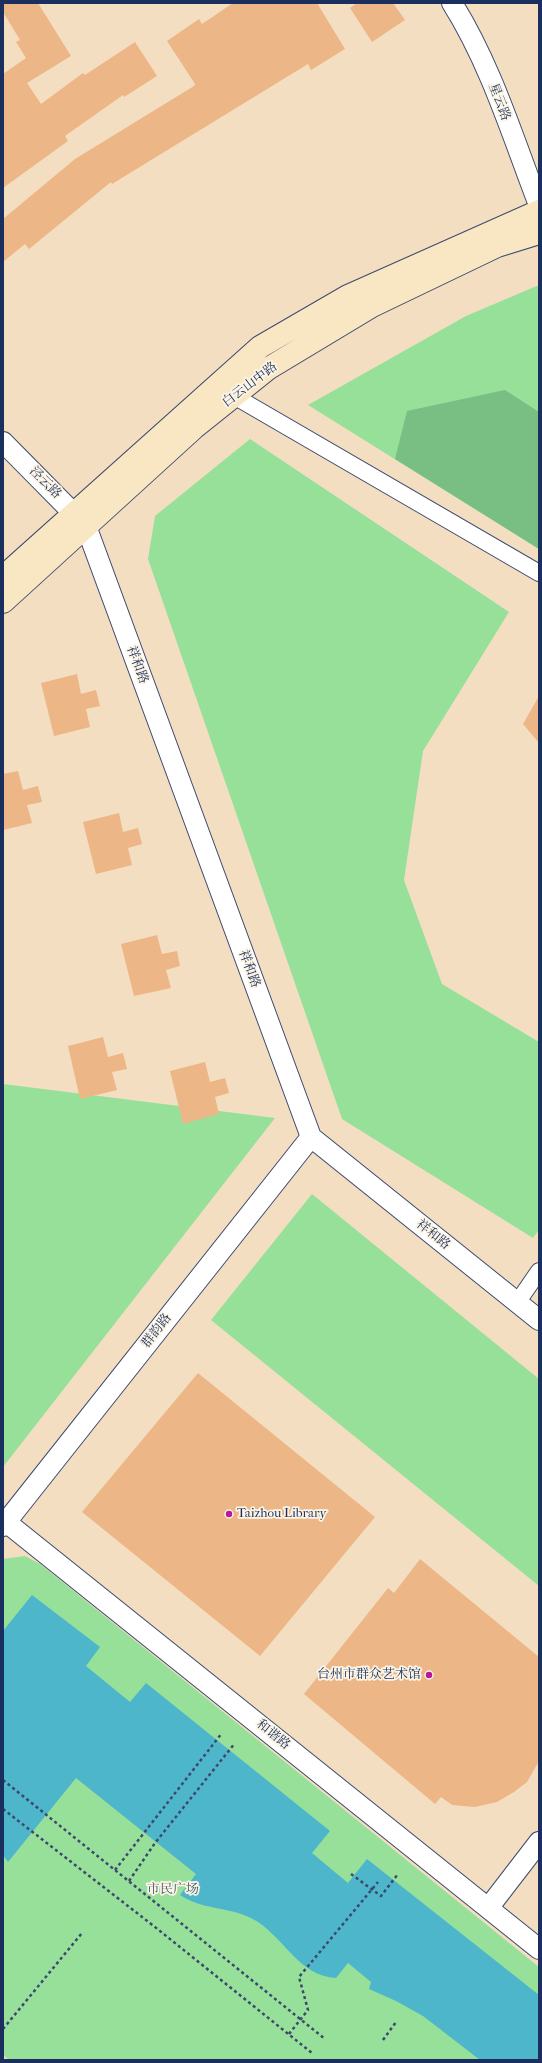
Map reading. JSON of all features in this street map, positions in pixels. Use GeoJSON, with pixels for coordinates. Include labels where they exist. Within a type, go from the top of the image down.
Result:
{"type":"FeatureCollection","features":[{"type":"Feature","properties":{"kind":"main road","name":"白云山中路"},"geometry":{"type":"LineString","coordinates":[[3,602],[80,520],[260,347],[348,296],[539,210]]}},
{"type":"Feature","properties":{"kind":"main road","name":"白云山中路"},"geometry":{"type":"LineString","coordinates":[[3,577],[80,520],[269,368],[372,306],[497,246],[539,233]]}},
{"type":"Feature","properties":{"kind":"street","name":"星云路"},"geometry":{"type":"LineString","coordinates":[[452,3],[460,16],[491,81],[539,205]]}},
{"type":"Feature","properties":{"kind":"street"},"geometry":{"type":"LineString","coordinates":[[234,396],[539,573]]}},
{"type":"Feature","properties":{"kind":"street","name":"泾云路"},"geometry":{"type":"LineString","coordinates":[[3,442],[80,520]]}},
{"type":"Feature","properties":{"kind":"street","name":"祥和路"},"geometry":{"type":"LineString","coordinates":[[80,520],[311,1137],[539,1320]]}},
{"type":"Feature","properties":{"kind":"street","name":"群韵路"},"geometry":{"type":"LineString","coordinates":[[5,1524],[311,1137]]}},
{"type":"Feature","properties":{"kind":"street"},"geometry":{"type":"LineString","coordinates":[[517,1303],[539,1271]]}},
{"type":"Feature","properties":{"kind":"street","name":"和谐路"},"geometry":{"type":"LineString","coordinates":[[5,1524],[539,1949]]}},
{"type":"Feature","properties":{"kind":"street"},"geometry":{"type":"LineString","coordinates":[[488,1907],[539,1842]]}},
{"type":"Feature","properties":{"kind":"path"},"geometry":{"type":"LineString","coordinates":[[115,1870],[222,1733]]}},
{"type":"Feature","properties":{"kind":"path"},"geometry":{"type":"LineString","coordinates":[[129,1881],[155,1843],[235,1743]]}},
{"type":"Feature","properties":{"kind":"path"},"geometry":{"type":"LineString","coordinates":[[3,1780],[324,2039]]}},
{"type":"Feature","properties":{"kind":"path"},"geometry":{"type":"LineString","coordinates":[[3,1809],[312,2053]]}},
{"type":"Feature","properties":{"kind":"path"},"geometry":{"type":"LineString","coordinates":[[351,1874],[380,1896],[398,1874]]}},
{"type":"Feature","properties":{"kind":"path"},"geometry":{"type":"LineString","coordinates":[[289,2034],[308,2010],[299,1977],[305,1972],[378,1882]]}},
{"type":"Feature","properties":{"kind":"path"},"geometry":{"type":"LineString","coordinates":[[3,2028],[82,1933]]}},
{"type":"Feature","properties":{"kind":"path"},"geometry":{"type":"LineString","coordinates":[[383,2040],[396,2022]]}},
{"type":"Feature","properties":{"kind":"green space"},"geometry":{"type":"Polygon","coordinates":[[[539,285],[539,549],[308,405],[466,316],[539,285]]]}},
{"type":"Feature","properties":{"kind":"green space"},"geometry":{"type":"Polygon","coordinates":[[[505,390],[539,412],[539,549],[395,459],[407,411],[505,390]]]}},
{"type":"Feature","properties":{"kind":"green space"},"geometry":{"type":"Polygon","coordinates":[[[250,439],[509,612],[423,751],[404,880],[442,984],[539,1042],[539,1230],[533,1238],[342,1119],[148,559],[155,516],[250,439]]]}},
{"type":"Feature","properties":{"kind":"green space"},"geometry":{"type":"Polygon","coordinates":[[[3,1084],[275,1118],[3,1467],[3,1084]]]}},
{"type":"Feature","properties":{"kind":"green space"},"geometry":{"type":"Polygon","coordinates":[[[312,1194],[539,1379],[539,1586],[211,1320],[312,1194]]]}},
{"type":"Feature","properties":{"kind":"green space","name":"市民广场"},"geometry":{"type":"Polygon","coordinates":[[[25,1556],[40,1564],[539,1967],[539,2060],[9,2060],[3,2055],[3,1559],[25,1556]]]}},
{"type":"Feature","properties":{"kind":"water"},"geometry":{"type":"Polygon","coordinates":[[[32,1595],[100,1647],[86,1666],[130,1702],[146,1683],[330,1831],[312,1853],[348,1883],[367,1859],[539,1995],[539,2060],[480,2060],[423,2016],[396,2001],[369,1989],[371,1982],[348,1963],[336,1978],[323,1976],[312,1971],[303,1964],[268,1929],[258,1922],[239,1913],[199,1904],[180,1895],[196,1874],[76,1778],[8,1862],[3,1855],[3,1631],[32,1595]]]}},
{"type":"Feature","properties":{"kind":"building"},"geometry":{"type":"Polygon","coordinates":[[[3,3],[38,3],[71,56],[27,83],[41,104],[83,73],[85,75],[135,42],[157,76],[124,97],[123,95],[65,136],[68,141],[3,188],[3,74],[26,58],[16,42],[20,40],[3,12],[3,3]]]}},
{"type":"Feature","properties":{"kind":"building"},"geometry":{"type":"Polygon","coordinates":[[[233,3],[317,3],[345,49],[311,70],[308,64],[112,184],[111,182],[29,249],[25,244],[3,262],[3,219],[75,159],[194,86],[195,84],[167,41],[199,19],[202,24],[233,3]]]}},
{"type":"Feature","properties":{"kind":"building"},"geometry":{"type":"Polygon","coordinates":[[[357,3],[393,3],[405,20],[372,42],[350,8],[357,3]]]}},
{"type":"Feature","properties":{"kind":"building"},"geometry":{"type":"Polygon","coordinates":[[[77,674],[81,694],[96,690],[100,706],[86,709],[90,727],[54,736],[41,683],[77,674]]]}},
{"type":"Feature","properties":{"kind":"building"},"geometry":{"type":"Polygon","coordinates":[[[539,696],[539,743],[523,724],[539,696]]]}},
{"type":"Feature","properties":{"kind":"building"},"geometry":{"type":"Polygon","coordinates":[[[18,771],[23,790],[38,786],[42,802],[27,805],[32,823],[3,830],[3,774],[18,771]]]}},
{"type":"Feature","properties":{"kind":"building"},"geometry":{"type":"Polygon","coordinates":[[[119,813],[123,832],[138,828],[142,844],[128,848],[132,865],[96,874],[83,822],[119,813]]]}},
{"type":"Feature","properties":{"kind":"building"},"geometry":{"type":"Polygon","coordinates":[[[157,935],[162,954],[177,951],[180,966],[166,970],[171,988],[134,996],[121,944],[157,935]]]}},
{"type":"Feature","properties":{"kind":"building"},"geometry":{"type":"Polygon","coordinates":[[[103,1037],[108,1057],[123,1053],[127,1069],[112,1072],[117,1090],[80,1099],[68,1046],[103,1037]]]}},
{"type":"Feature","properties":{"kind":"building"},"geometry":{"type":"Polygon","coordinates":[[[205,1062],[210,1082],[225,1078],[229,1093],[215,1097],[219,1114],[183,1124],[170,1071],[205,1062]]]}},
{"type":"Feature","properties":{"kind":"building","name":"Taizhou Library"},"geometry":{"type":"Polygon","coordinates":[[[198,1373],[375,1517],[260,1656],[82,1512],[198,1373]]]}},
{"type":"Feature","properties":{"kind":"building","name":"台州市群众艺术馆"},"geometry":{"type":"Polygon","coordinates":[[[420,1559],[539,1657],[539,1761],[527,1782],[497,1802],[475,1807],[452,1805],[441,1797],[435,1804],[304,1694],[388,1588],[394,1593],[420,1559]]]}},
{"type":"Feature","properties":{"kind":"place","name":"Taizhou Library"},"geometry":{"type":"Point","coordinates":[229,1514]}},
{"type":"Feature","properties":{"kind":"place","name":"台州市群众艺术馆"},"geometry":{"type":"Point","coordinates":[429,1675]}}]}
